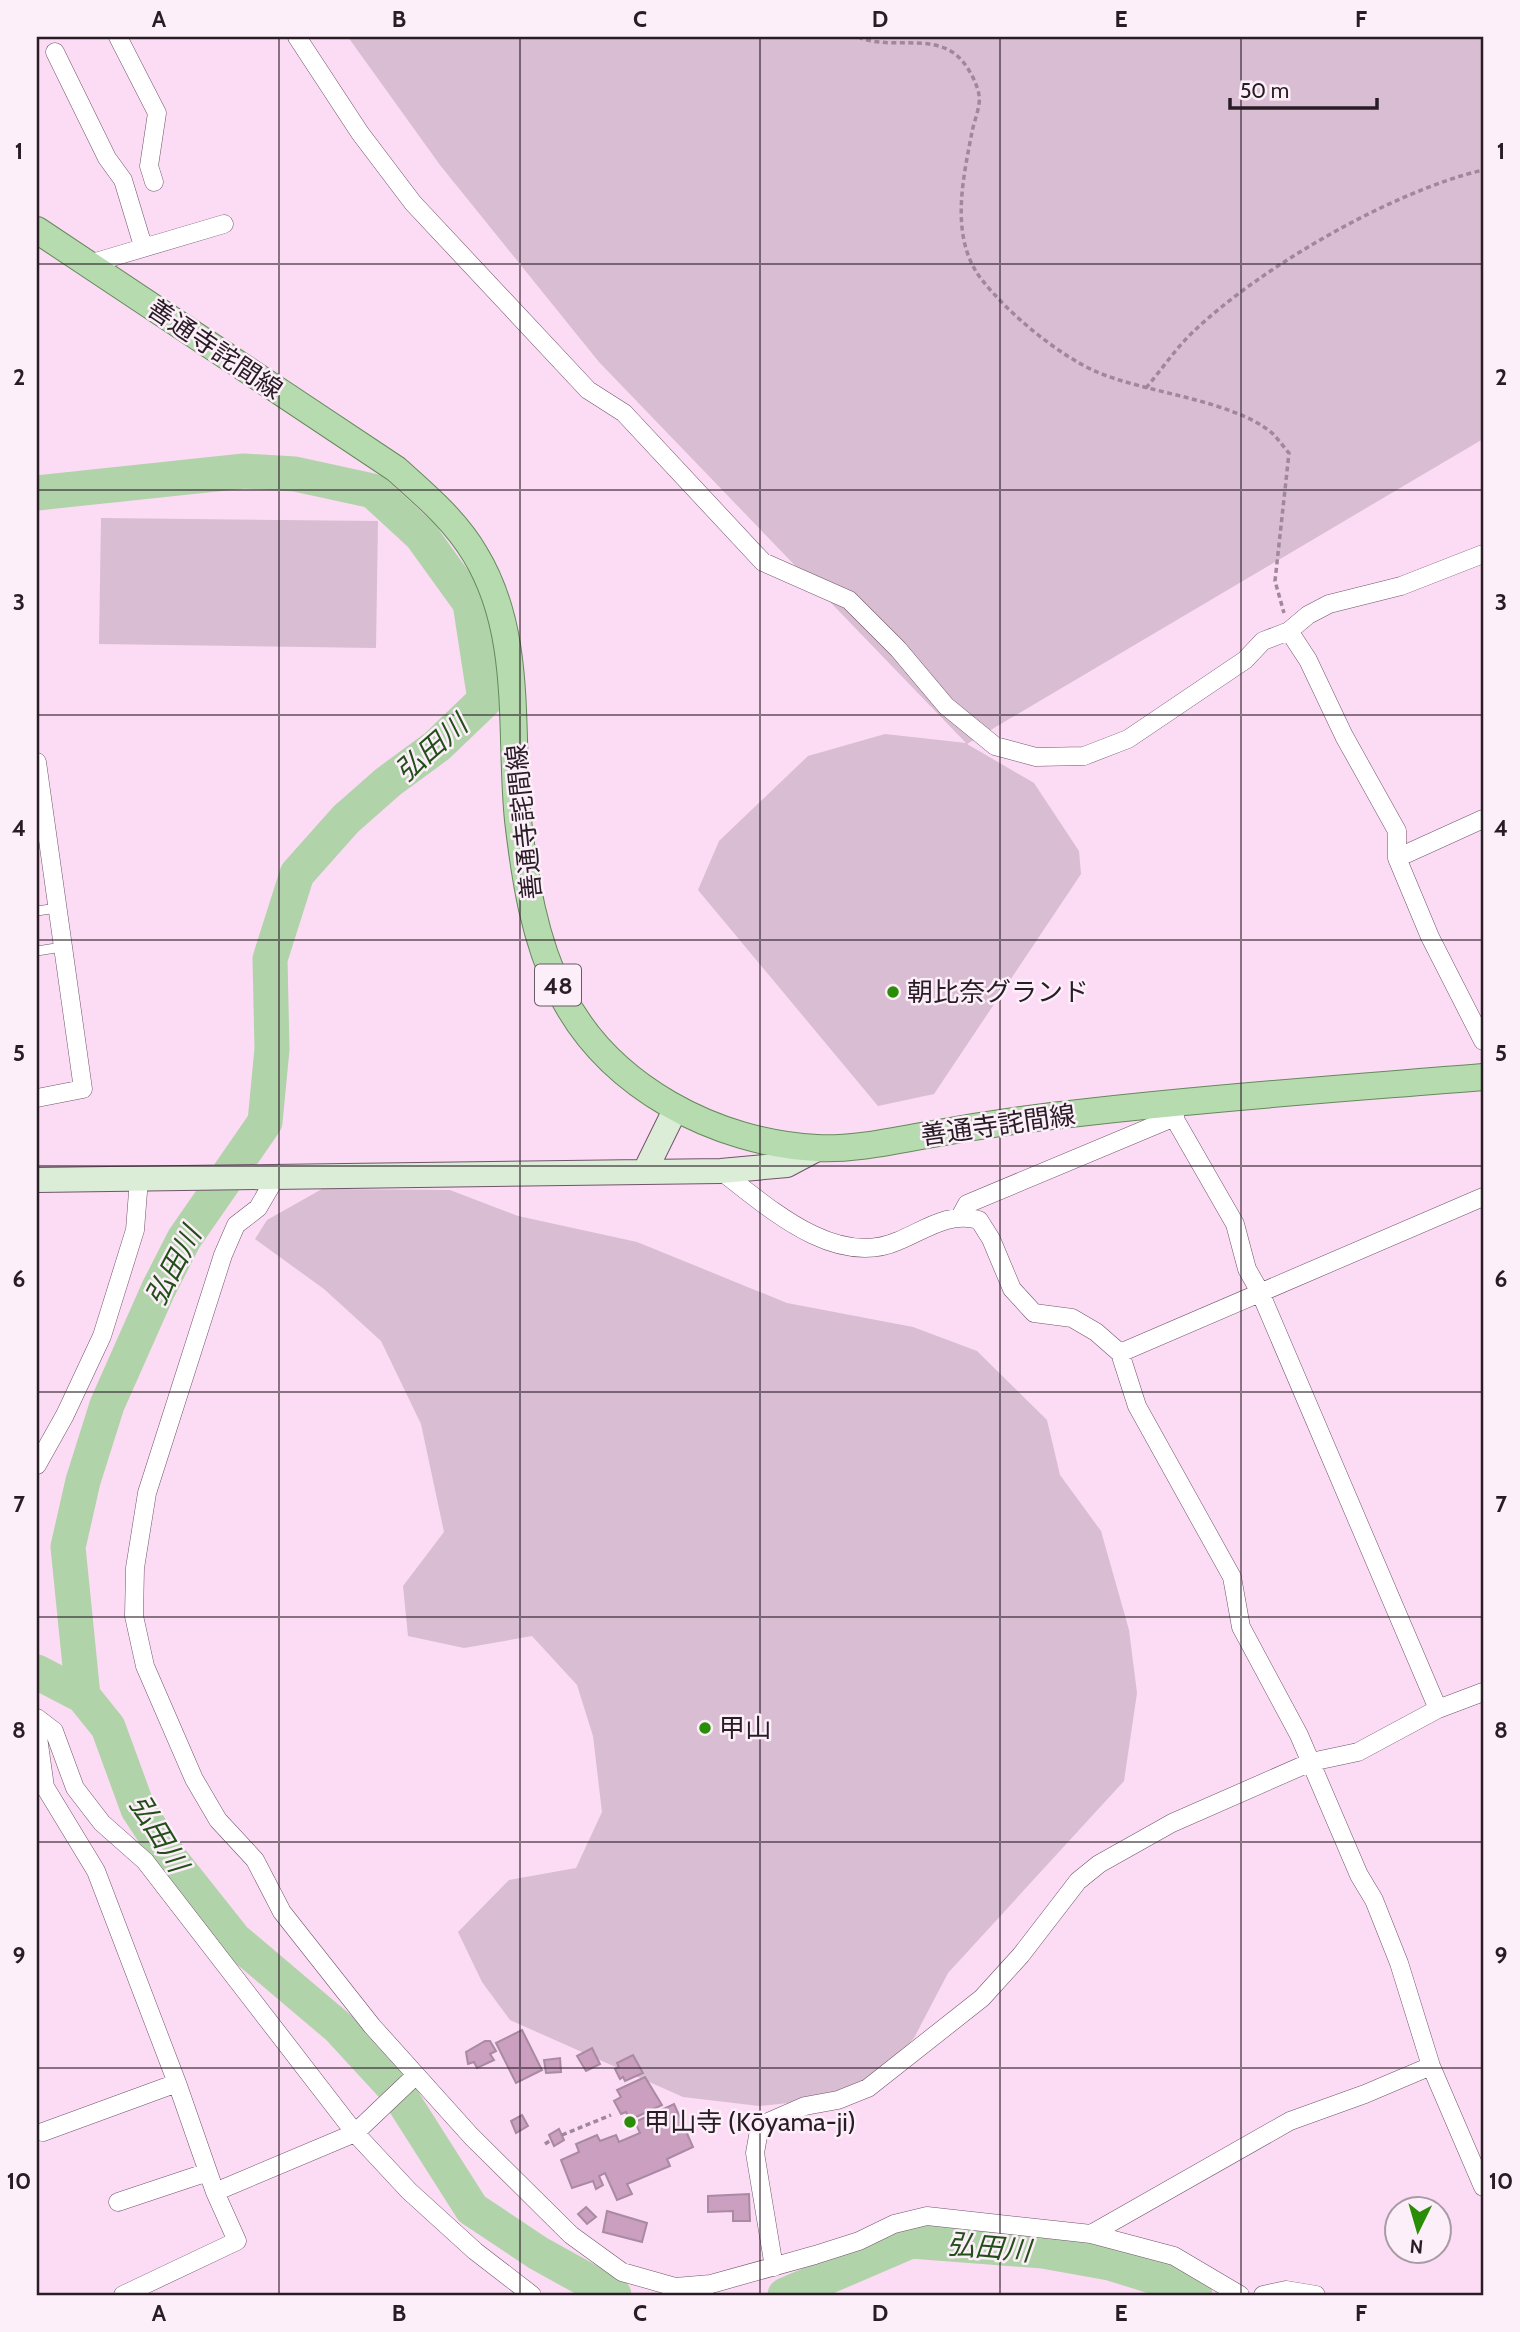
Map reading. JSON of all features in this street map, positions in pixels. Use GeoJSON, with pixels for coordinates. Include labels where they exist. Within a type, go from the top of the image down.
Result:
{"type":"FeatureCollection","features":[{"type":"Feature","properties":{"kind":"main road","name":"善通寺詫間線"},"geometry":{"type":"LineString","coordinates":[[37,230],[396,469],[445,514],[476,555],[496,599],[507,647],[525,882],[541,945],[562,996],[593,1039],[635,1081],[676,1108],[715,1127],[759,1140],[819,1148],[1483,1077]]}},
{"type":"Feature","properties":{"kind":"street"},"geometry":{"type":"LineString","coordinates":[[118,37],[156,113],[149,166],[154,182]]}},
{"type":"Feature","properties":{"kind":"street"},"geometry":{"type":"LineString","coordinates":[[297,37],[360,133],[413,203],[588,390],[624,413],[763,562],[849,600],[898,649],[946,706],[995,746],[1036,757],[1084,756],[1128,739],[1245,660],[1263,641],[1289,631],[1308,615],[1329,604],[1401,586],[1483,554]]}},
{"type":"Feature","properties":{"kind":"street"},"geometry":{"type":"LineString","coordinates":[[55,52],[107,158],[123,180],[143,246]]}},
{"type":"Feature","properties":{"kind":"street"},"geometry":{"type":"LineString","coordinates":[[89,264],[224,224]]}},
{"type":"Feature","properties":{"kind":"street"},"geometry":{"type":"LineString","coordinates":[[1289,631],[1308,660],[1344,736],[1397,831],[1397,858],[1435,948],[1483,1041]]}},
{"type":"Feature","properties":{"kind":"street"},"geometry":{"type":"LineString","coordinates":[[37,762],[44,864],[57,908],[83,1089],[37,1098]]}},
{"type":"Feature","properties":{"kind":"street"},"geometry":{"type":"LineString","coordinates":[[1397,858],[1483,819]]}},
{"type":"Feature","properties":{"kind":"street"},"geometry":{"type":"LineString","coordinates":[[645,1171],[676,1108]]}},
{"type":"Feature","properties":{"kind":"street"},"geometry":{"type":"LineString","coordinates":[[721,1171],[776,1213],[819,1237],[872,1250],[961,1215],[967,1204],[1170,1110],[1234,1224],[1247,1269],[1260,1292],[1437,1709]]}},
{"type":"Feature","properties":{"kind":"street"},"geometry":{"type":"LineString","coordinates":[[37,1180],[721,1171],[787,1165],[819,1148]]}},
{"type":"Feature","properties":{"kind":"street"},"geometry":{"type":"LineString","coordinates":[[37,1465],[65,1415],[102,1336],[135,1230],[139,1179]]}},
{"type":"Feature","properties":{"kind":"street"},"geometry":{"type":"LineString","coordinates":[[268,1179],[258,1208],[236,1225],[223,1255],[200,1334],[163,1437],[147,1493],[135,1568],[134,1616],[145,1666],[194,1779],[218,1821],[255,1860],[282,1912],[415,2076],[571,2235],[622,2272],[675,2287],[711,2284],[774,2267],[859,2241],[894,2224],[927,2216],[1091,2234],[1174,2256],[1240,2295]]}},
{"type":"Feature","properties":{"kind":"street"},"geometry":{"type":"LineString","coordinates":[[1120,1353],[1483,1197]]}},
{"type":"Feature","properties":{"kind":"street"},"geometry":{"type":"LineString","coordinates":[[961,1215],[979,1220],[991,1239],[1012,1289],[1034,1313],[1072,1318],[1096,1332],[1120,1353],[1137,1406],[1232,1577],[1241,1627],[1311,1762],[1399,1963],[1431,2066],[1483,2187]]}},
{"type":"Feature","properties":{"kind":"street"},"geometry":{"type":"LineString","coordinates":[[774,2267],[755,2153],[758,2136],[766,2123],[805,2106],[838,2100],[868,2088],[982,1998],[1021,1955],[1078,1881],[1100,1864],[1172,1823],[1311,1762],[1358,1752],[1437,1709],[1483,1692]]}},
{"type":"Feature","properties":{"kind":"street"},"geometry":{"type":"LineString","coordinates":[[37,1718],[54,1731],[75,1788],[102,1823],[145,1861],[355,2133],[409,2191],[475,2251],[532,2295]]}},
{"type":"Feature","properties":{"kind":"street"},"geometry":{"type":"LineString","coordinates":[[37,1730],[46,1787],[96,1871],[177,2083],[215,2192],[237,2241],[123,2295]]}},
{"type":"Feature","properties":{"kind":"street"},"geometry":{"type":"LineString","coordinates":[[1091,2234],[1290,2120],[1365,2094],[1431,2066]]}},
{"type":"Feature","properties":{"kind":"street"},"geometry":{"type":"LineString","coordinates":[[215,2192],[355,2133],[415,2076]]}},
{"type":"Feature","properties":{"kind":"street"},"geometry":{"type":"LineString","coordinates":[[43,2132],[177,2083]]}},
{"type":"Feature","properties":{"kind":"street"},"geometry":{"type":"LineString","coordinates":[[118,2202],[208,2172]]}},
{"type":"Feature","properties":{"kind":"street"},"geometry":{"type":"LineString","coordinates":[[1263,2295],[1286,2290],[1316,2295]]}},
{"type":"Feature","properties":{"kind":"lane"},"geometry":{"type":"LineString","coordinates":[[37,911],[57,908]]}},
{"type":"Feature","properties":{"kind":"lane"},"geometry":{"type":"LineString","coordinates":[[37,951],[62,947]]}},
{"type":"Feature","properties":{"kind":"path"},"geometry":{"type":"LineString","coordinates":[[858,37],[875,44],[937,45],[957,55],[970,72],[979,96],[963,179],[962,230],[967,253],[980,278],[1033,331],[1096,371],[1240,414],[1271,432],[1289,453],[1275,581],[1289,631]]}},
{"type":"Feature","properties":{"kind":"path"},"geometry":{"type":"LineString","coordinates":[[1146,388],[1193,331],[1278,267],[1377,209],[1448,178],[1483,170]]}},
{"type":"Feature","properties":{"kind":"path"},"geometry":{"type":"LineString","coordinates":[[562,2135],[611,2115]]}},
{"type":"Feature","properties":{"kind":"path"},"geometry":{"type":"LineString","coordinates":[[545,2144],[551,2140]]}},
{"type":"Feature","properties":{"kind":"shaded area"},"geometry":{"type":"Polygon","coordinates":[[[348,37],[1483,37],[1483,439],[967,744],[1034,783],[1079,851],[1081,874],[934,1094],[878,1106],[698,890],[719,841],[808,756],[885,734],[966,743],[599,362],[440,165],[348,37]]]}},
{"type":"Feature","properties":{"kind":"shaded area"},"geometry":{"type":"Polygon","coordinates":[[[101,518],[378,521],[376,648],[99,644],[101,518]]]}},
{"type":"Feature","properties":{"kind":"shaded area"},"geometry":{"type":"Polygon","coordinates":[[[322,1189],[450,1190],[518,1216],[637,1242],[787,1303],[913,1327],[977,1351],[1047,1420],[1060,1475],[1101,1531],[1129,1630],[1137,1693],[1124,1781],[948,1973],[914,2038],[871,2084],[828,2099],[759,2106],[683,2097],[510,2020],[482,1982],[458,1932],[509,1880],[576,1868],[602,1812],[593,1736],[577,1685],[532,1636],[464,1648],[408,1636],[403,1586],[444,1532],[421,1424],[381,1341],[324,1289],[255,1239],[267,1220],[322,1189]]]}},
{"type":"Feature","properties":{"kind":"building"},"geometry":{"type":"Polygon","coordinates":[[[522,2030],[542,2070],[516,2083],[496,2043],[522,2030]]]}},
{"type":"Feature","properties":{"kind":"building"},"geometry":{"type":"Polygon","coordinates":[[[490,2041],[496,2051],[490,2054],[494,2060],[477,2068],[474,2062],[468,2064],[466,2052],[490,2041]]]}},
{"type":"Feature","properties":{"kind":"building"},"geometry":{"type":"Polygon","coordinates":[[[592,2048],[600,2064],[586,2071],[577,2056],[592,2048]]]}},
{"type":"Feature","properties":{"kind":"building"},"geometry":{"type":"Polygon","coordinates":[[[633,2055],[643,2073],[625,2081],[623,2077],[620,2079],[615,2069],[619,2067],[617,2063],[633,2055]]]}},
{"type":"Feature","properties":{"kind":"building"},"geometry":{"type":"Polygon","coordinates":[[[560,2058],[561,2072],[546,2073],[544,2060],[560,2058]]]}},
{"type":"Feature","properties":{"kind":"building"},"geometry":{"type":"Polygon","coordinates":[[[645,2077],[662,2105],[630,2120],[626,2112],[621,2114],[614,2101],[621,2097],[617,2090],[645,2077]]]}},
{"type":"Feature","properties":{"kind":"building"},"geometry":{"type":"Polygon","coordinates":[[[674,2104],[693,2147],[667,2159],[670,2166],[627,2184],[632,2194],[617,2200],[605,2173],[599,2176],[603,2185],[596,2189],[593,2181],[572,2188],[561,2160],[579,2152],[576,2144],[597,2135],[600,2141],[616,2135],[619,2142],[640,2133],[635,2122],[674,2104]]]}},
{"type":"Feature","properties":{"kind":"building"},"geometry":{"type":"Polygon","coordinates":[[[522,2115],[528,2126],[516,2133],[511,2121],[522,2115]]]}},
{"type":"Feature","properties":{"kind":"building"},"geometry":{"type":"Polygon","coordinates":[[[559,2129],[564,2140],[554,2146],[549,2135],[559,2129]]]}},
{"type":"Feature","properties":{"kind":"building"},"geometry":{"type":"Polygon","coordinates":[[[749,2194],[750,2221],[733,2221],[733,2211],[708,2212],[708,2196],[749,2194]]]}},
{"type":"Feature","properties":{"kind":"building"},"geometry":{"type":"Polygon","coordinates":[[[586,2207],[596,2217],[587,2224],[578,2214],[586,2207]]]}},
{"type":"Feature","properties":{"kind":"building"},"geometry":{"type":"Polygon","coordinates":[[[607,2211],[647,2223],[642,2242],[603,2232],[607,2211]]]}},
{"type":"Feature","properties":{"kind":"waterway","name":"弘田川"},"geometry":{"type":"LineString","coordinates":[[37,493],[244,471],[295,474],[373,491],[421,535],[470,603],[485,700],[437,746],[388,782],[346,819],[297,874],[270,959],[272,1049],[265,1122],[184,1239],[158,1290],[107,1405],[83,1481],[68,1547],[83,1696],[108,1727],[138,1809],[172,1861],[234,1939],[338,2027],[397,2091],[472,2209],[538,2253],[614,2295]]}},
{"type":"Feature","properties":{"kind":"waterway"},"geometry":{"type":"LineString","coordinates":[[37,1672],[83,1696]]}},
{"type":"Feature","properties":{"kind":"waterway","name":"弘田川"},"geometry":{"type":"LineString","coordinates":[[785,2295],[911,2241],[1043,2251],[1110,2263],[1187,2287],[1195,2295]]}},
{"type":"Feature","properties":{"kind":"place","name":"朝比奈グランド"},"geometry":{"type":"Point","coordinates":[893,992]}},
{"type":"Feature","properties":{"kind":"place","name":"甲山"},"geometry":{"type":"Point","coordinates":[705,1728]}},
{"type":"Feature","properties":{"kind":"place","name":"甲山寺 (Kōyama-ji)"},"geometry":{"type":"Point","coordinates":[630,2122]}}]}
